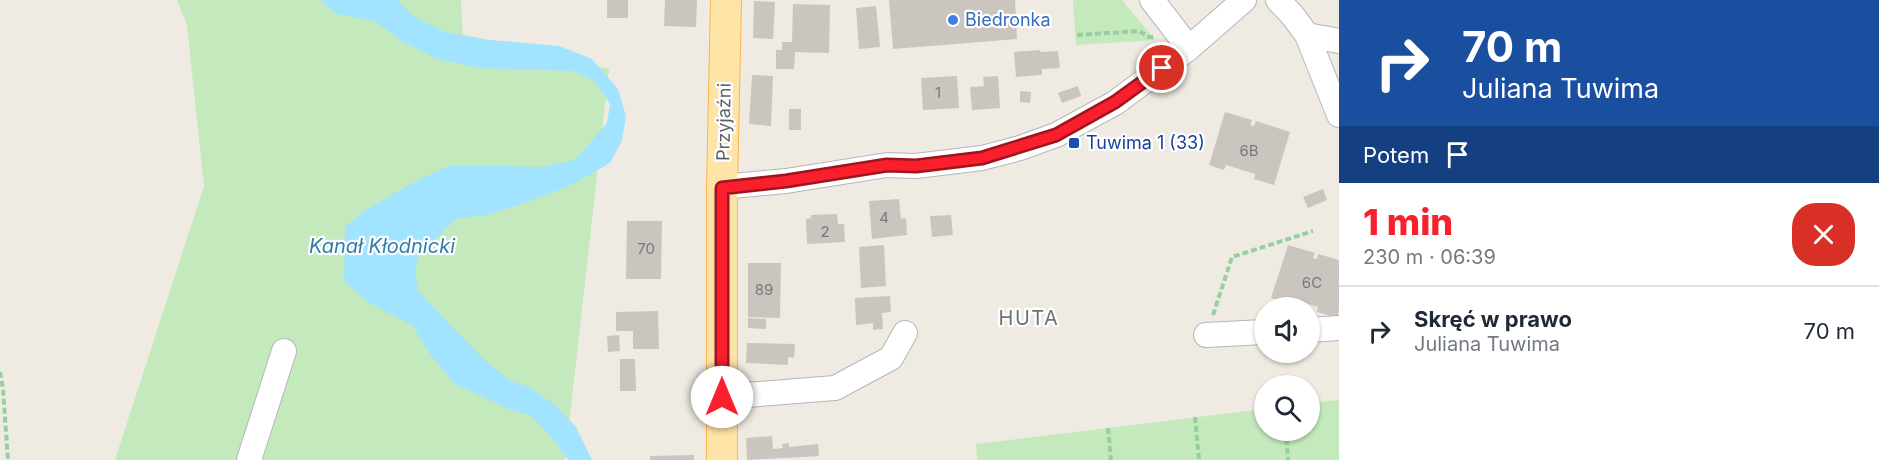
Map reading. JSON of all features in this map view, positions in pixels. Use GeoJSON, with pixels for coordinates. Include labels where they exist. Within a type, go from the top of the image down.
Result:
{"type":"FeatureCollection","features":[{"type":"Feature","properties":{"kind":"main road","name":"Przyjaźni"},"geometry":{"type":"LineString","coordinates":[[722,460],[722,188],[726,0]]}},
{"type":"Feature","properties":{"kind":"street"},"geometry":{"type":"LineString","coordinates":[[1152,0],[1189,48]]}},
{"type":"Feature","properties":{"kind":"street"},"geometry":{"type":"LineString","coordinates":[[722,188],[786,181],[887,165],[916,166],[982,158],[1020,148],[1056,135],[1115,102],[1189,48],[1244,0]]}},
{"type":"Feature","properties":{"kind":"street"},"geometry":{"type":"LineString","coordinates":[[1278,0],[1307,35],[1339,115]]}},
{"type":"Feature","properties":{"kind":"street"},"geometry":{"type":"LineString","coordinates":[[1307,35],[1339,41]]}},
{"type":"Feature","properties":{"kind":"street"},"geometry":{"type":"LineString","coordinates":[[1320,329],[1339,328]]}},
{"type":"Feature","properties":{"kind":"street"},"geometry":{"type":"LineString","coordinates":[[722,397],[835,388],[891,358],[904,333]]}},
{"type":"Feature","properties":{"kind":"street"},"geometry":{"type":"LineString","coordinates":[[1206,335],[1254,333]]}},
{"type":"Feature","properties":{"kind":"street"},"geometry":{"type":"LineString","coordinates":[[249,460],[284,351]]}},
{"type":"Feature","properties":{"kind":"path"},"geometry":{"type":"LineString","coordinates":[[1077,35],[1139,31],[1149,37],[1162,36]]}},
{"type":"Feature","properties":{"kind":"path"},"geometry":{"type":"LineString","coordinates":[[1206,335],[1232,257],[1313,231]]}},
{"type":"Feature","properties":{"kind":"path"},"geometry":{"type":"LineString","coordinates":[[0,372],[8,460]]}},
{"type":"Feature","properties":{"kind":"path"},"geometry":{"type":"LineString","coordinates":[[1195,417],[1199,460]]}},
{"type":"Feature","properties":{"kind":"path"},"geometry":{"type":"LineString","coordinates":[[1108,428],[1111,460]]}},
{"type":"Feature","properties":{"kind":"path"},"geometry":{"type":"LineString","coordinates":[[1287,441],[1288,460]]}},
{"type":"Feature","properties":{"kind":"green space"},"geometry":{"type":"Polygon","coordinates":[[[177,0],[461,0],[463,42],[609,69],[565,460],[115,460],[204,186],[187,25],[177,0]]]}},
{"type":"Feature","properties":{"kind":"green space"},"geometry":{"type":"Polygon","coordinates":[[[1073,0],[1122,0],[1155,40],[1076,45],[1073,0]]]}},
{"type":"Feature","properties":{"kind":"green space"},"geometry":{"type":"Polygon","coordinates":[[[1339,400],[1339,460],[977,460],[976,444],[1254,410],[1254,441],[1320,441],[1320,402],[1339,400]]]}},
{"type":"Feature","properties":{"kind":"water","name":"Kanał Kłodnicki"},"geometry":{"type":"Polygon","coordinates":[[[321,0],[397,0],[411,15],[445,32],[490,40],[559,46],[592,59],[618,89],[626,116],[622,141],[610,163],[569,186],[522,204],[486,215],[456,219],[418,256],[415,272],[418,291],[483,359],[511,381],[531,388],[556,406],[576,427],[592,460],[568,460],[554,440],[530,415],[511,410],[455,384],[429,353],[413,326],[368,302],[344,281],[345,227],[364,211],[420,179],[452,165],[543,167],[575,160],[607,123],[610,104],[594,81],[574,71],[480,68],[437,59],[402,41],[375,21],[336,14],[321,0]]]}},
{"type":"Feature","properties":{"kind":"building"},"geometry":{"type":"Polygon","coordinates":[[[607,0],[628,0],[628,18],[607,18],[607,0]]]}},
{"type":"Feature","properties":{"kind":"building"},"geometry":{"type":"Polygon","coordinates":[[[665,0],[697,0],[696,27],[664,26],[665,0]]]}},
{"type":"Feature","properties":{"kind":"building","name":"Biedronka"},"geometry":{"type":"Polygon","coordinates":[[[889,0],[1015,0],[1017,39],[893,49],[889,0]]]}},
{"type":"Feature","properties":{"kind":"building"},"geometry":{"type":"Polygon","coordinates":[[[754,1],[775,2],[773,39],[753,38],[754,1]]]}},
{"type":"Feature","properties":{"kind":"building"},"geometry":{"type":"Polygon","coordinates":[[[793,4],[830,5],[829,53],[795,52],[794,69],[776,69],[776,50],[782,50],[782,42],[792,42],[793,4]]]}},
{"type":"Feature","properties":{"kind":"building"},"geometry":{"type":"Polygon","coordinates":[[[876,6],[880,47],[859,49],[856,8],[876,6]]]}},
{"type":"Feature","properties":{"kind":"building"},"geometry":{"type":"Polygon","coordinates":[[[1040,50],[1040,52],[1058,51],[1060,68],[1042,69],[1042,75],[1016,77],[1014,52],[1040,50]]]}},
{"type":"Feature","properties":{"kind":"building"},"geometry":{"type":"Polygon","coordinates":[[[752,75],[773,76],[771,126],[749,124],[752,75]]]}},
{"type":"Feature","properties":{"kind":"building"},"geometry":{"type":"Polygon","coordinates":[[[957,76],[959,108],[923,110],[921,78],[957,76]]]}},
{"type":"Feature","properties":{"kind":"building"},"geometry":{"type":"Polygon","coordinates":[[[998,76],[1000,108],[972,110],[970,87],[984,86],[983,77],[998,76]]]}},
{"type":"Feature","properties":{"kind":"building"},"geometry":{"type":"Polygon","coordinates":[[[1078,86],[1081,96],[1062,103],[1058,93],[1078,86]]]}},
{"type":"Feature","properties":{"kind":"building"},"geometry":{"type":"Polygon","coordinates":[[[1020,91],[1031,92],[1030,103],[1020,102],[1020,91]]]}},
{"type":"Feature","properties":{"kind":"building"},"geometry":{"type":"Polygon","coordinates":[[[789,109],[801,109],[801,130],[789,130],[789,109]]]}},
{"type":"Feature","properties":{"kind":"building"},"geometry":{"type":"Polygon","coordinates":[[[1225,112],[1252,120],[1250,125],[1254,126],[1256,121],[1290,132],[1274,185],[1254,179],[1255,174],[1226,165],[1224,170],[1209,165],[1225,112]]]}},
{"type":"Feature","properties":{"kind":"building"},"geometry":{"type":"Polygon","coordinates":[[[1323,189],[1327,200],[1308,208],[1303,197],[1323,189]]]}},
{"type":"Feature","properties":{"kind":"building"},"geometry":{"type":"Polygon","coordinates":[[[899,199],[901,219],[906,218],[907,235],[872,239],[869,201],[899,199]]]}},
{"type":"Feature","properties":{"kind":"building"},"geometry":{"type":"Polygon","coordinates":[[[837,214],[838,224],[844,224],[845,242],[807,244],[806,219],[811,218],[811,215],[837,214]]]}},
{"type":"Feature","properties":{"kind":"building"},"geometry":{"type":"Polygon","coordinates":[[[951,215],[953,235],[932,237],[930,216],[951,215]]]}},
{"type":"Feature","properties":{"kind":"building"},"geometry":{"type":"Polygon","coordinates":[[[627,221],[662,221],[661,279],[626,279],[627,221]]]}},
{"type":"Feature","properties":{"kind":"building"},"geometry":{"type":"Polygon","coordinates":[[[884,245],[886,286],[861,288],[859,247],[884,245]]]}},
{"type":"Feature","properties":{"kind":"building"},"geometry":{"type":"Polygon","coordinates":[[[1288,245],[1315,253],[1313,258],[1317,259],[1318,254],[1339,260],[1337,318],[1320,313],[1320,297],[1271,297],[1288,245]]]}},
{"type":"Feature","properties":{"kind":"building"},"geometry":{"type":"Polygon","coordinates":[[[748,263],[781,263],[780,318],[748,317],[748,263]]]}},
{"type":"Feature","properties":{"kind":"building"},"geometry":{"type":"Polygon","coordinates":[[[890,296],[891,312],[882,313],[883,329],[873,330],[873,323],[856,325],[855,298],[890,296]]]}},
{"type":"Feature","properties":{"kind":"building"},"geometry":{"type":"Polygon","coordinates":[[[658,311],[659,349],[633,349],[633,331],[616,331],[616,312],[658,311]]]}},
{"type":"Feature","properties":{"kind":"building"},"geometry":{"type":"Polygon","coordinates":[[[748,318],[766,319],[766,329],[748,328],[748,318]]]}},
{"type":"Feature","properties":{"kind":"building"},"geometry":{"type":"Polygon","coordinates":[[[619,335],[620,351],[608,352],[607,336],[619,335]]]}},
{"type":"Feature","properties":{"kind":"building"},"geometry":{"type":"Polygon","coordinates":[[[747,343],[795,344],[794,358],[788,357],[788,365],[746,363],[747,343]]]}},
{"type":"Feature","properties":{"kind":"building"},"geometry":{"type":"Polygon","coordinates":[[[620,359],[635,359],[636,391],[620,391],[620,359]]]}},
{"type":"Feature","properties":{"kind":"building"},"geometry":{"type":"Polygon","coordinates":[[[772,436],[773,449],[783,448],[782,444],[789,443],[789,447],[818,444],[819,456],[747,460],[746,438],[772,436]]]}},
{"type":"Feature","properties":{"kind":"building"},"geometry":{"type":"Polygon","coordinates":[[[694,455],[694,460],[650,460],[650,456],[694,455]]]}},
{"type":"Feature","properties":{"kind":"place","name":"Biedronka"},"geometry":{"type":"Point","coordinates":[953,20]}},
{"type":"Feature","properties":{"kind":"place","name":"Tuwima 1 (33)"},"geometry":{"type":"Point","coordinates":[1074,143]}},
{"type":"Feature","properties":{"kind":"district","name":"HUTA"},"geometry":{"type":"Point","coordinates":[1029,318]}},
{"type":"Feature","properties":{"kind":"route"},"geometry":{"type":"LineString","coordinates":[[722,397],[722,188],[786,181],[887,165],[916,166],[982,158],[1020,148],[1056,135],[1115,102],[1162,68]]}}]}
